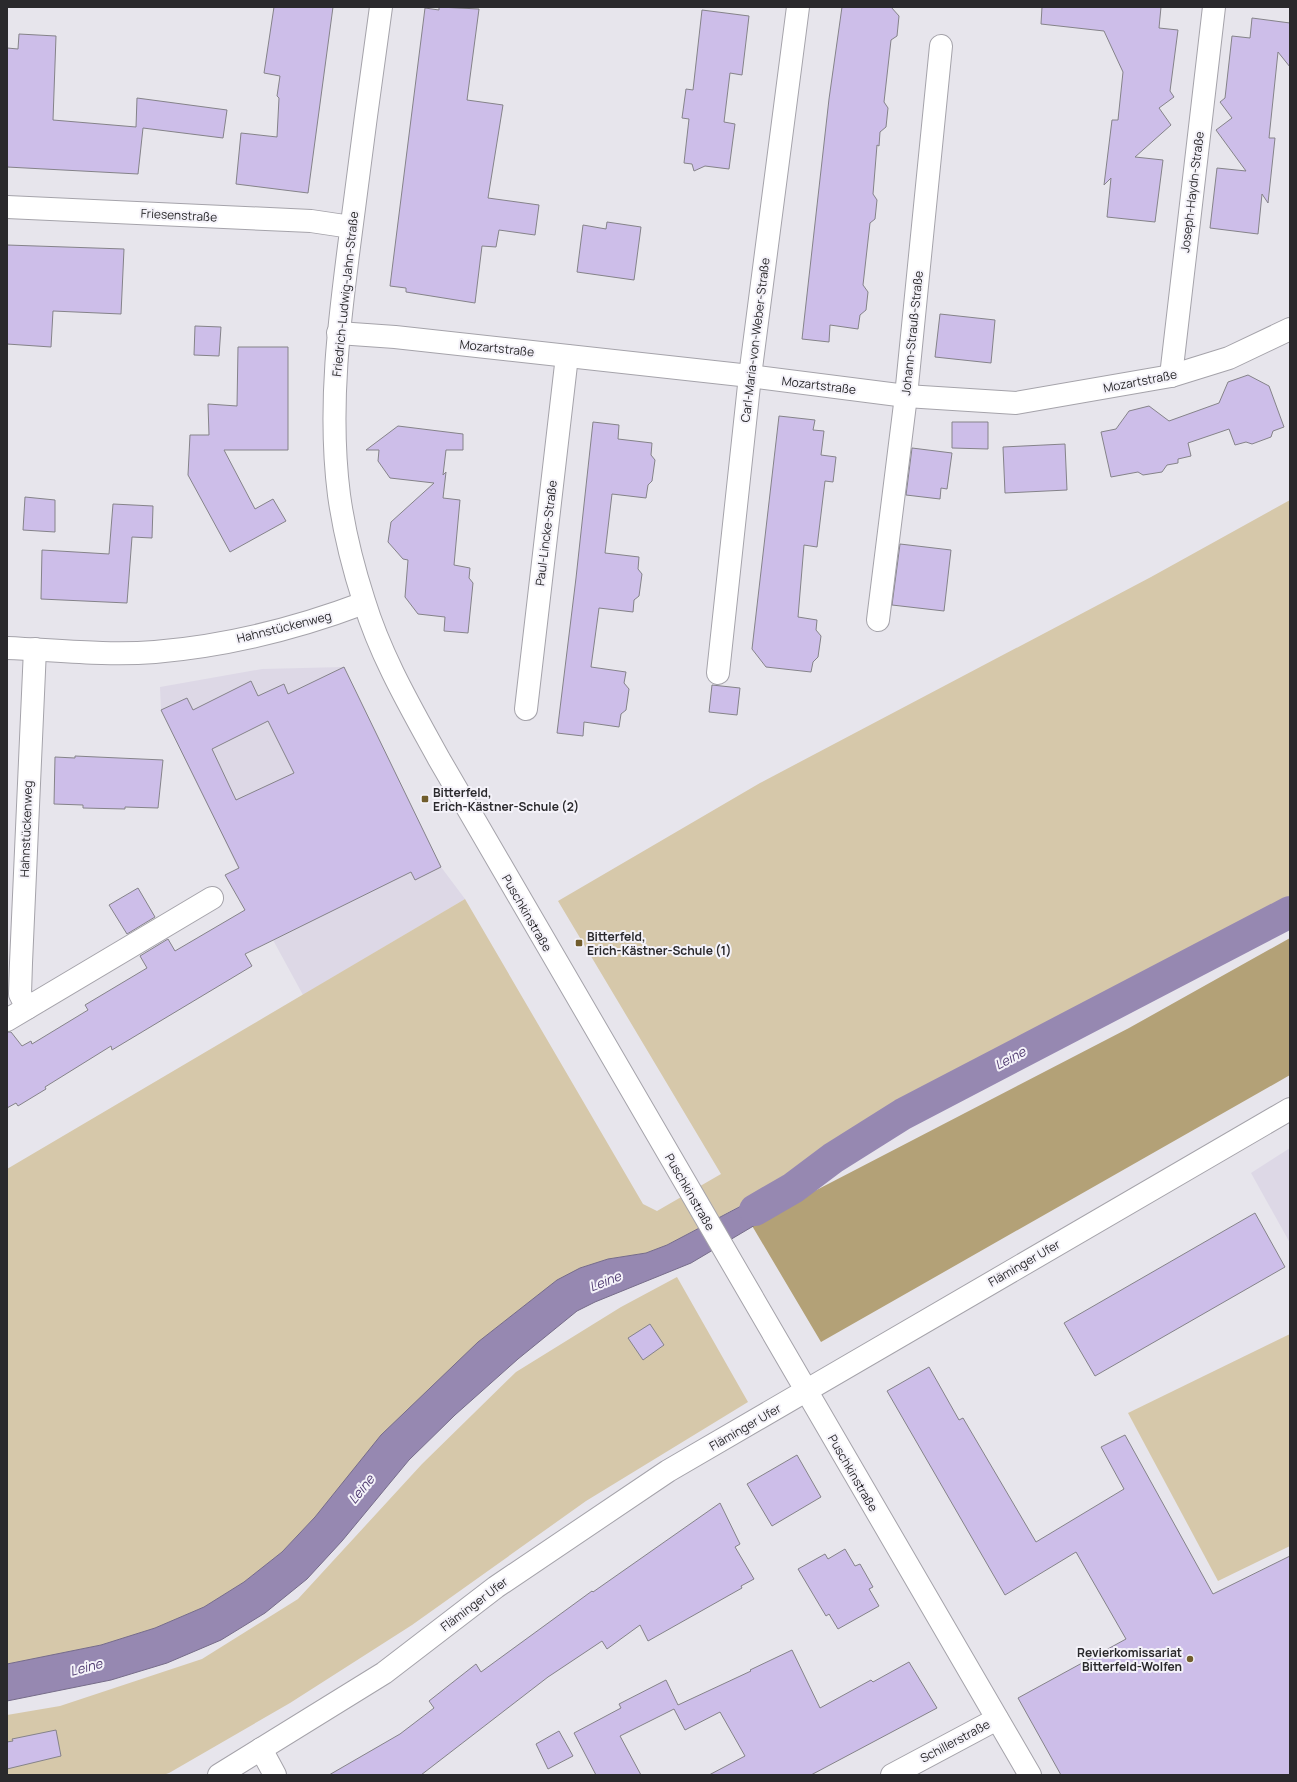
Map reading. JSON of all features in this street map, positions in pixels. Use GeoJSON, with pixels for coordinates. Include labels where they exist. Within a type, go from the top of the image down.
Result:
{"type":"FeatureCollection","features":[{"type":"Feature","properties":{"kind":"street","name":"Friedrich-Ludwig-Jahn-Straße"},"geometry":{"type":"LineString","coordinates":[[364,604],[353,565],[339,488],[336,453],[335,400],[338,333],[381,7]]}},
{"type":"Feature","properties":{"kind":"street","name":"Carl-Maria-von-Weber-Straße"},"geometry":{"type":"LineString","coordinates":[[718,673],[750,376],[798,7]]}},
{"type":"Feature","properties":{"kind":"street","name":"Joseph-Haydn-Straße"},"geometry":{"type":"LineString","coordinates":[[1171,376],[1214,7]]}},
{"type":"Feature","properties":{"kind":"street","name":"Johann-Strauß-Straße"},"geometry":{"type":"LineString","coordinates":[[878,620],[906,396],[941,46]]}},
{"type":"Feature","properties":{"kind":"street","name":"Friesenstraße"},"geometry":{"type":"LineString","coordinates":[[7,207],[311,221],[351,227]]}},
{"type":"Feature","properties":{"kind":"street","name":"Mozartstraße"},"geometry":{"type":"LineString","coordinates":[[338,333],[750,376],[906,396],[1016,403],[1171,376],[1229,358],[1290,329]]}},
{"type":"Feature","properties":{"kind":"street","name":"Paul-Lincke-Straße"},"geometry":{"type":"LineString","coordinates":[[526,709],[567,356]]}},
{"type":"Feature","properties":{"kind":"street","name":"Hahnstückenweg"},"geometry":{"type":"LineString","coordinates":[[7,648],[140,652],[196,648],[316,620],[364,604]]}},
{"type":"Feature","properties":{"kind":"street","name":"Puschkinstraße"},"geometry":{"type":"LineString","coordinates":[[364,604],[388,663],[438,759],[1030,1775]]}},
{"type":"Feature","properties":{"kind":"street","name":"Hahnstückenweg"},"geometry":{"type":"LineString","coordinates":[[27,1008],[20,994],[35,649]]}},
{"type":"Feature","properties":{"kind":"street"},"geometry":{"type":"LineString","coordinates":[[7,1020],[212,898]]}},
{"type":"Feature","properties":{"kind":"street","name":"Fläminger Ufer"},"geometry":{"type":"LineString","coordinates":[[219,1775],[384,1673],[496,1587],[668,1471],[1290,1109]]}},
{"type":"Feature","properties":{"kind":"street","name":"Schillerstraße"},"geometry":{"type":"LineString","coordinates":[[892,1775],[997,1719]]}},
{"type":"Feature","properties":{"kind":"street"},"geometry":{"type":"LineString","coordinates":[[261,1749],[275,1775]]}},
{"type":"Feature","properties":{"kind":"shaded area"},"geometry":{"type":"Polygon","coordinates":[[[1290,500],[1290,913],[667,1245],[646,1253],[608,1259],[580,1268],[315,1517],[282,1552],[244,1582],[204,1607],[155,1628],[101,1645],[7,1664],[7,1169],[465,899],[643,1204],[657,1211],[721,1174],[558,901],[760,783],[1151,577],[1290,500]]]}},
{"type":"Feature","properties":{"kind":"shaded area"},"geometry":{"type":"Polygon","coordinates":[[[344,667],[441,867],[465,899],[303,995],[273,940],[161,710],[160,687],[262,669],[344,667]]]}},
{"type":"Feature","properties":{"kind":"shaded area"},"geometry":{"type":"Polygon","coordinates":[[[1290,938],[1290,1075],[821,1342],[751,1224],[1129,1028],[1290,938]]]}},
{"type":"Feature","properties":{"kind":"shaded area"},"geometry":{"type":"Polygon","coordinates":[[[1290,1148],[1290,1243],[1251,1173],[1290,1148]]]}},
{"type":"Feature","properties":{"kind":"shaded area"},"geometry":{"type":"Polygon","coordinates":[[[677,1277],[748,1402],[586,1501],[412,1625],[290,1703],[169,1773],[163,1775],[7,1775],[7,1715],[60,1706],[202,1659],[298,1599],[422,1464],[516,1372],[621,1307],[677,1277]]]}},
{"type":"Feature","properties":{"kind":"shaded area"},"geometry":{"type":"Polygon","coordinates":[[[1290,1334],[1290,1546],[1218,1581],[1128,1413],[1290,1334]]]}},
{"type":"Feature","properties":{"kind":"water"},"geometry":{"type":"Polygon","coordinates":[[[787,1178],[799,1199],[691,1263],[595,1302],[577,1311],[518,1359],[455,1415],[409,1460],[342,1541],[307,1579],[265,1613],[221,1640],[167,1663],[111,1680],[7,1701],[7,1664],[101,1645],[155,1628],[204,1607],[244,1582],[282,1552],[315,1517],[381,1435],[478,1342],[557,1280],[580,1268],[608,1259],[646,1253],[667,1245],[743,1205],[787,1178]]]}},
{"type":"Feature","properties":{"kind":"building"},"geometry":{"type":"Polygon","coordinates":[[[274,7],[333,7],[308,193],[236,184],[241,133],[277,137],[279,98],[277,96],[280,76],[264,73],[274,7]]]}},
{"type":"Feature","properties":{"kind":"building"},"geometry":{"type":"Polygon","coordinates":[[[439,7],[479,9],[467,100],[503,105],[488,198],[539,205],[535,235],[499,230],[496,247],[482,246],[475,303],[406,292],[406,288],[390,286],[425,8],[439,10],[439,7]]]}},
{"type":"Feature","properties":{"kind":"building"},"geometry":{"type":"Polygon","coordinates":[[[842,7],[891,7],[899,16],[897,36],[891,40],[884,102],[888,108],[886,127],[880,132],[879,146],[877,145],[873,194],[877,200],[875,219],[870,223],[863,285],[868,292],[866,310],[860,315],[858,329],[830,325],[829,342],[802,339],[829,99],[842,7]]]}},
{"type":"Feature","properties":{"kind":"building"},"geometry":{"type":"Polygon","coordinates":[[[1042,7],[1161,7],[1159,28],[1178,30],[1170,91],[1174,97],[1159,108],[1171,125],[1135,157],[1163,160],[1155,222],[1107,217],[1111,178],[1104,185],[1112,120],[1118,120],[1123,72],[1104,31],[1041,24],[1042,7]]]}},
{"type":"Feature","properties":{"kind":"building"},"geometry":{"type":"Polygon","coordinates":[[[702,10],[749,16],[742,75],[730,73],[724,122],[735,124],[729,169],[705,166],[694,171],[692,164],[684,163],[689,119],[682,118],[686,89],[693,90],[702,10]]]}},
{"type":"Feature","properties":{"kind":"building"},"geometry":{"type":"Polygon","coordinates":[[[1252,18],[1290,23],[1290,67],[1278,52],[1269,138],[1275,138],[1268,203],[1262,194],[1258,234],[1210,228],[1217,168],[1246,171],[1216,130],[1232,118],[1220,102],[1225,98],[1232,36],[1250,38],[1252,18]]]}},
{"type":"Feature","properties":{"kind":"building"},"geometry":{"type":"Polygon","coordinates":[[[19,34],[56,36],[53,120],[136,127],[137,98],[227,110],[223,138],[143,128],[138,174],[7,167],[7,48],[18,49],[19,34]]]}},
{"type":"Feature","properties":{"kind":"building"},"geometry":{"type":"Polygon","coordinates":[[[607,222],[641,227],[634,280],[577,272],[583,225],[606,229],[607,222]]]}},
{"type":"Feature","properties":{"kind":"building"},"geometry":{"type":"Polygon","coordinates":[[[7,245],[124,249],[121,314],[53,311],[51,347],[7,344],[7,245]]]}},
{"type":"Feature","properties":{"kind":"building"},"geometry":{"type":"Polygon","coordinates":[[[940,314],[995,320],[991,363],[935,357],[940,314]]]}},
{"type":"Feature","properties":{"kind":"building"},"geometry":{"type":"Polygon","coordinates":[[[195,326],[221,327],[219,356],[194,355],[195,326]]]}},
{"type":"Feature","properties":{"kind":"building"},"geometry":{"type":"Polygon","coordinates":[[[238,347],[288,347],[288,450],[224,450],[255,509],[273,499],[286,521],[230,552],[188,475],[190,435],[209,435],[208,404],[237,406],[238,347]]]}},
{"type":"Feature","properties":{"kind":"building"},"geometry":{"type":"Polygon","coordinates":[[[1248,375],[1269,386],[1284,427],[1273,431],[1271,437],[1252,444],[1246,442],[1235,445],[1229,429],[1188,443],[1191,456],[1178,459],[1178,463],[1167,465],[1162,472],[1143,475],[1138,472],[1111,477],[1101,432],[1116,429],[1129,411],[1149,406],[1169,421],[1219,403],[1228,382],[1248,375]]]}},
{"type":"Feature","properties":{"kind":"building"},"geometry":{"type":"Polygon","coordinates":[[[779,416],[815,420],[813,430],[824,431],[821,455],[836,457],[833,482],[825,481],[817,547],[804,545],[798,617],[817,620],[816,630],[821,636],[818,657],[813,662],[811,672],[766,667],[752,649],[779,416]]]}},
{"type":"Feature","properties":{"kind":"building"},"geometry":{"type":"Polygon","coordinates":[[[593,422],[619,425],[618,439],[652,443],[651,455],[655,460],[652,481],[648,485],[646,498],[612,494],[605,553],[639,557],[638,569],[642,574],[639,596],[634,600],[633,612],[599,608],[591,667],[626,672],[624,683],[629,689],[626,710],[621,714],[619,727],[584,722],[583,736],[557,733],[593,422]]]}},
{"type":"Feature","properties":{"kind":"building"},"geometry":{"type":"Polygon","coordinates":[[[952,422],[988,422],[988,449],[952,448],[952,422]]]}},
{"type":"Feature","properties":{"kind":"building"},"geometry":{"type":"Polygon","coordinates":[[[398,426],[463,434],[463,450],[446,450],[443,475],[446,472],[443,498],[460,500],[454,565],[470,568],[469,578],[473,583],[468,633],[444,631],[445,617],[418,614],[405,597],[408,560],[403,559],[388,542],[391,522],[434,483],[390,478],[378,461],[379,450],[366,450],[398,426]]]}},
{"type":"Feature","properties":{"kind":"building"},"geometry":{"type":"Polygon","coordinates":[[[1065,444],[1067,490],[1005,493],[1003,447],[1065,444]]]}},
{"type":"Feature","properties":{"kind":"building"},"geometry":{"type":"Polygon","coordinates":[[[912,448],[952,453],[947,489],[941,488],[940,499],[906,495],[912,448]]]}},
{"type":"Feature","properties":{"kind":"building"},"geometry":{"type":"Polygon","coordinates":[[[25,497],[55,500],[55,532],[23,530],[25,497]]]}},
{"type":"Feature","properties":{"kind":"building"},"geometry":{"type":"Polygon","coordinates":[[[113,504],[153,506],[152,538],[132,537],[127,603],[41,599],[42,550],[109,554],[113,504]]]}},
{"type":"Feature","properties":{"kind":"building"},"geometry":{"type":"Polygon","coordinates":[[[900,544],[951,550],[944,611],[892,605],[900,544]]]}},
{"type":"Feature","properties":{"kind":"building"},"geometry":{"type":"Polygon","coordinates":[[[344,667],[441,867],[415,880],[411,872],[245,954],[252,966],[112,1050],[111,1046],[45,1087],[46,1089],[18,1106],[16,1103],[7,1108],[7,1032],[11,1032],[22,1046],[31,1041],[32,1044],[88,1010],[85,1005],[147,968],[140,956],[168,939],[175,951],[245,910],[225,875],[239,868],[161,710],[187,698],[193,710],[251,681],[258,696],[284,684],[288,694],[344,667]],[[268,721],[212,749],[236,800],[294,773],[268,721]]]}},
{"type":"Feature","properties":{"kind":"building"},"geometry":{"type":"Polygon","coordinates":[[[712,685],[740,688],[737,715],[709,712],[712,685]]]}},
{"type":"Feature","properties":{"kind":"building"},"geometry":{"type":"Polygon","coordinates":[[[75,756],[163,760],[158,808],[83,808],[83,805],[54,804],[55,757],[75,758],[75,756]]]}},
{"type":"Feature","properties":{"kind":"building"},"geometry":{"type":"Polygon","coordinates":[[[138,888],[155,917],[127,934],[109,905],[138,888]]]}},
{"type":"Feature","properties":{"kind":"building"},"geometry":{"type":"Polygon","coordinates":[[[1255,1213],[1285,1267],[1095,1376],[1064,1323],[1255,1213]]]}},
{"type":"Feature","properties":{"kind":"building"},"geometry":{"type":"Polygon","coordinates":[[[650,1324],[664,1345],[643,1360],[628,1338],[650,1324]]]}},
{"type":"Feature","properties":{"kind":"building"},"geometry":{"type":"Polygon","coordinates":[[[929,1367],[959,1420],[963,1418],[1036,1542],[1124,1489],[1101,1447],[1125,1435],[1213,1594],[1290,1556],[1290,1775],[1061,1775],[1018,1698],[1126,1639],[1076,1552],[1005,1595],[887,1391],[929,1367]]]}},
{"type":"Feature","properties":{"kind":"building"},"geometry":{"type":"Polygon","coordinates":[[[797,1455],[821,1497],[772,1526],[747,1484],[797,1455]]]}},
{"type":"Feature","properties":{"kind":"building"},"geometry":{"type":"Polygon","coordinates":[[[720,1503],[740,1544],[735,1547],[754,1579],[741,1586],[742,1588],[648,1641],[640,1625],[607,1649],[602,1641],[548,1677],[421,1775],[329,1775],[400,1734],[434,1708],[429,1701],[476,1664],[481,1672],[592,1591],[593,1592],[720,1503]]]}},
{"type":"Feature","properties":{"kind":"building"},"geometry":{"type":"Polygon","coordinates":[[[845,1549],[855,1566],[860,1564],[873,1587],[869,1589],[879,1606],[838,1629],[829,1614],[826,1616],[798,1569],[825,1554],[828,1559],[845,1549]]]}},
{"type":"Feature","properties":{"kind":"building"},"geometry":{"type":"Polygon","coordinates":[[[792,1650],[820,1708],[871,1680],[873,1682],[909,1662],[937,1708],[811,1775],[709,1775],[745,1756],[720,1712],[685,1730],[674,1709],[620,1736],[641,1775],[596,1775],[574,1733],[621,1708],[619,1704],[666,1680],[678,1705],[792,1650]]]}},
{"type":"Feature","properties":{"kind":"building"},"geometry":{"type":"Polygon","coordinates":[[[56,1730],[61,1756],[7,1769],[7,1742],[13,1741],[12,1739],[56,1730]]]}},
{"type":"Feature","properties":{"kind":"building"},"geometry":{"type":"Polygon","coordinates":[[[559,1731],[573,1756],[548,1769],[536,1744],[559,1731]]]}},
{"type":"Feature","properties":{"kind":"waterway","name":"Leine"},"geometry":{"type":"LineString","coordinates":[[755,1210],[793,1188],[833,1158],[903,1114],[1290,912]]}},
{"type":"Feature","properties":{"kind":"place","name":"Bitterfeld, Erich-Kästner-Schule (2)"},"geometry":{"type":"Point","coordinates":[425,799]}},
{"type":"Feature","properties":{"kind":"place","name":"Bitterfeld, Erich-Kästner-Schule (1)"},"geometry":{"type":"Point","coordinates":[579,943]}},
{"type":"Feature","properties":{"kind":"place","name":"Revierkomissariat Bitterfeld-Wolfen"},"geometry":{"type":"Point","coordinates":[1190,1659]}}]}
